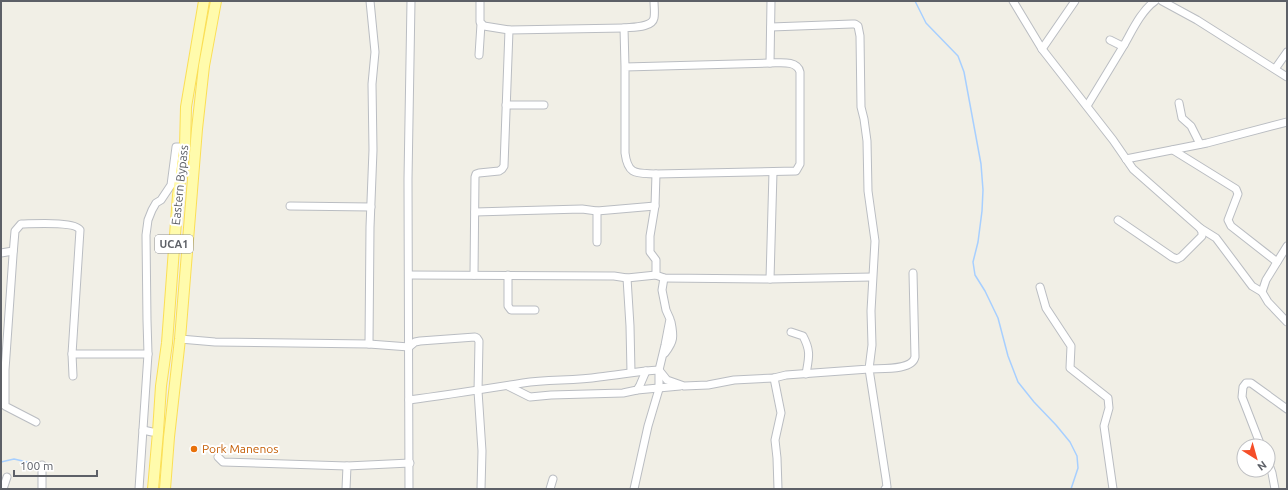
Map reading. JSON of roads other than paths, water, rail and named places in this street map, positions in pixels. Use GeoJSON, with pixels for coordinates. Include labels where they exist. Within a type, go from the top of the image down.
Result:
{"type":"FeatureCollection","features":[{"type":"Feature","properties":{"kind":"main road","name":"Eastern Bypass"},"geometry":{"type":"LineString","coordinates":[[153,489],[161,386],[167,343],[178,195],[185,147],[186,107],[204,1]]}},
{"type":"Feature","properties":{"kind":"main road","name":"Eastern Bypass"},"geometry":{"type":"LineString","coordinates":[[165,489],[180,339],[197,129],[204,66],[216,1]]}},
{"type":"Feature","properties":{"kind":"main road"},"geometry":{"type":"LineString","coordinates":[[168,319],[181,320]]}},
{"type":"Feature","properties":{"kind":"street"},"geometry":{"type":"LineString","coordinates":[[369,344],[373,150],[372,84],[374,52],[370,1]]}},
{"type":"Feature","properties":{"kind":"street"},"geometry":{"type":"LineString","coordinates":[[409,489],[408,179],[412,30],[411,1]]}},
{"type":"Feature","properties":{"kind":"street"},"geometry":{"type":"LineString","coordinates":[[479,55],[481,24],[480,1]]}},
{"type":"Feature","properties":{"kind":"street"},"geometry":{"type":"LineString","coordinates":[[481,24],[484,26],[509,30],[624,28],[648,25],[652,23],[654,18],[654,1]]}},
{"type":"Feature","properties":{"kind":"street"},"geometry":{"type":"LineString","coordinates":[[770,1],[770,63]]}},
{"type":"Feature","properties":{"kind":"street"},"geometry":{"type":"LineString","coordinates":[[1013,1],[1042,49],[1113,140],[1133,169],[1200,228],[1216,238],[1252,286],[1262,292],[1268,302],[1287,322]]}},
{"type":"Feature","properties":{"kind":"street"},"geometry":{"type":"LineString","coordinates":[[1042,49],[1075,1]]}},
{"type":"Feature","properties":{"kind":"street"},"geometry":{"type":"LineString","coordinates":[[1087,106],[1149,5],[1155,1]]}},
{"type":"Feature","properties":{"kind":"street"},"geometry":{"type":"LineString","coordinates":[[1162,1],[1177,4],[1287,77]]}},
{"type":"Feature","properties":{"kind":"street"},"geometry":{"type":"LineString","coordinates":[[771,27],[852,24],[858,26],[860,36],[861,107],[866,134],[868,191],[875,241],[870,311],[872,345],[869,368],[886,479],[887,487],[885,489]]}},
{"type":"Feature","properties":{"kind":"street"},"geometry":{"type":"LineString","coordinates":[[624,28],[625,154],[626,162],[630,170],[637,173],[656,174],[796,171],[800,164],[799,67],[794,64],[770,63],[625,67]]}},
{"type":"Feature","properties":{"kind":"street"},"geometry":{"type":"LineString","coordinates":[[474,275],[475,177],[476,174],[499,171],[504,166],[509,30]]}},
{"type":"Feature","properties":{"kind":"street"},"geometry":{"type":"LineString","coordinates":[[1110,40],[1120,45],[1124,45]]}},
{"type":"Feature","properties":{"kind":"street"},"geometry":{"type":"LineString","coordinates":[[1275,69],[1287,52]]}},
{"type":"Feature","properties":{"kind":"street"},"geometry":{"type":"LineString","coordinates":[[1179,102],[1182,118],[1191,126],[1200,144]]}},
{"type":"Feature","properties":{"kind":"street"},"geometry":{"type":"LineString","coordinates":[[506,105],[544,105]]}},
{"type":"Feature","properties":{"kind":"street"},"geometry":{"type":"LineString","coordinates":[[1126,159],[1200,144],[1287,122]]}},
{"type":"Feature","properties":{"kind":"street"},"geometry":{"type":"LineString","coordinates":[[139,489],[148,354],[146,249],[148,220],[156,203],[161,200],[171,185],[176,147],[185,147]]}},
{"type":"Feature","properties":{"kind":"street"},"geometry":{"type":"LineString","coordinates":[[1173,150],[1236,190],[1238,194],[1228,220],[1231,226],[1277,262]]}},
{"type":"Feature","properties":{"kind":"street"},"geometry":{"type":"LineString","coordinates":[[770,279],[773,172]]}},
{"type":"Feature","properties":{"kind":"street"},"geometry":{"type":"LineString","coordinates":[[656,174],[655,206],[650,236],[650,252],[656,260],[656,275]]}},
{"type":"Feature","properties":{"kind":"street"},"geometry":{"type":"LineString","coordinates":[[290,206],[371,207]]}},
{"type":"Feature","properties":{"kind":"street"},"geometry":{"type":"LineString","coordinates":[[475,212],[582,210],[598,212],[655,206]]}},
{"type":"Feature","properties":{"kind":"street"},"geometry":{"type":"LineString","coordinates":[[597,242],[598,212]]}},
{"type":"Feature","properties":{"kind":"street"},"geometry":{"type":"LineString","coordinates":[[1118,220],[1177,259],[1181,258],[1202,236],[1200,228]]}},
{"type":"Feature","properties":{"kind":"street"},"geometry":{"type":"LineString","coordinates":[[36,422],[5,406],[5,370],[13,251],[15,231],[21,224],[64,224],[78,227],[80,230],[72,354],[73,376]]}},
{"type":"Feature","properties":{"kind":"street"},"geometry":{"type":"LineString","coordinates":[[1262,292],[1266,280],[1287,248]]}},
{"type":"Feature","properties":{"kind":"street"},"geometry":{"type":"LineString","coordinates":[[1,253],[13,251]]}},
{"type":"Feature","properties":{"kind":"street"},"geometry":{"type":"LineString","coordinates":[[508,386],[530,397],[551,395],[617,394],[637,390],[708,385],[734,380],[774,378],[786,375],[908,366],[914,362],[915,357],[914,273]]}},
{"type":"Feature","properties":{"kind":"street"},"geometry":{"type":"LineString","coordinates":[[409,275],[614,276],[627,278],[656,275],[664,278],[770,279],[872,277]]}},
{"type":"Feature","properties":{"kind":"street"},"geometry":{"type":"LineString","coordinates":[[508,275],[508,306],[511,310],[535,310]]}},
{"type":"Feature","properties":{"kind":"street"},"geometry":{"type":"LineString","coordinates":[[627,278],[631,372]]}},
{"type":"Feature","properties":{"kind":"street"},"geometry":{"type":"LineString","coordinates":[[634,489],[648,426],[659,389],[659,370],[670,319],[666,310],[662,290],[664,278]]}},
{"type":"Feature","properties":{"kind":"street"},"geometry":{"type":"LineString","coordinates":[[1040,287],[1046,308],[1070,346],[1070,368],[1108,398],[1109,408],[1104,426],[1113,489]]}},
{"type":"Feature","properties":{"kind":"street"},"geometry":{"type":"LineString","coordinates":[[791,332],[803,336],[808,345],[810,354],[806,374]]}},
{"type":"Feature","properties":{"kind":"street"},"geometry":{"type":"LineString","coordinates":[[180,339],[215,342],[369,344],[409,347],[415,342],[420,341],[475,337],[479,341],[478,391],[482,451],[481,489]]}},
{"type":"Feature","properties":{"kind":"street"},"geometry":{"type":"LineString","coordinates":[[72,354],[148,354]]}},
{"type":"Feature","properties":{"kind":"street"},"geometry":{"type":"LineString","coordinates":[[409,400],[524,383],[659,370]]}},
{"type":"Feature","properties":{"kind":"street"},"geometry":{"type":"LineString","coordinates":[[659,370],[667,380],[684,386]]}},
{"type":"Feature","properties":{"kind":"street"},"geometry":{"type":"LineString","coordinates":[[637,390],[646,371]]}},
{"type":"Feature","properties":{"kind":"street"},"geometry":{"type":"LineString","coordinates":[[774,378],[781,413],[775,440],[778,489]]}},
{"type":"Feature","properties":{"kind":"street"},"geometry":{"type":"LineString","coordinates":[[1258,438],[1242,398],[1243,387],[1246,383],[1251,383],[1287,409]]}},
{"type":"Feature","properties":{"kind":"street"},"geometry":{"type":"LineString","coordinates":[[143,430],[158,432]]}},
{"type":"Feature","properties":{"kind":"street"},"geometry":{"type":"LineString","coordinates":[[218,457],[223,462],[347,466],[410,463]]}},
{"type":"Feature","properties":{"kind":"street"},"geometry":{"type":"LineString","coordinates":[[42,465],[42,489]]}},
{"type":"Feature","properties":{"kind":"street"},"geometry":{"type":"LineString","coordinates":[[346,489],[347,466]]}},
{"type":"Feature","properties":{"kind":"street"},"geometry":{"type":"LineString","coordinates":[[3,489],[7,477]]}},
{"type":"Feature","properties":{"kind":"street"},"geometry":{"type":"LineString","coordinates":[[1273,478],[1276,489]]}},
{"type":"Feature","properties":{"kind":"street"},"geometry":{"type":"LineString","coordinates":[[550,489],[554,479]]}},
{"type":"Feature","properties":{"kind":"waterway"},"geometry":{"type":"LineString","coordinates":[[915,1],[926,23],[958,56],[964,72],[981,164],[983,190],[978,242],[973,262],[975,275],[985,291],[998,318],[1008,356],[1018,382],[1070,442],[1077,456],[1078,468],[1071,489]]}},
{"type":"Feature","properties":{"kind":"waterway"},"geometry":{"type":"LineString","coordinates":[[1,462],[14,459],[27,462]]}},
{"type":"Feature","properties":{"kind":"place","name":"Pork Manenos"},"geometry":{"type":"Point","coordinates":[194,449]}}]}
